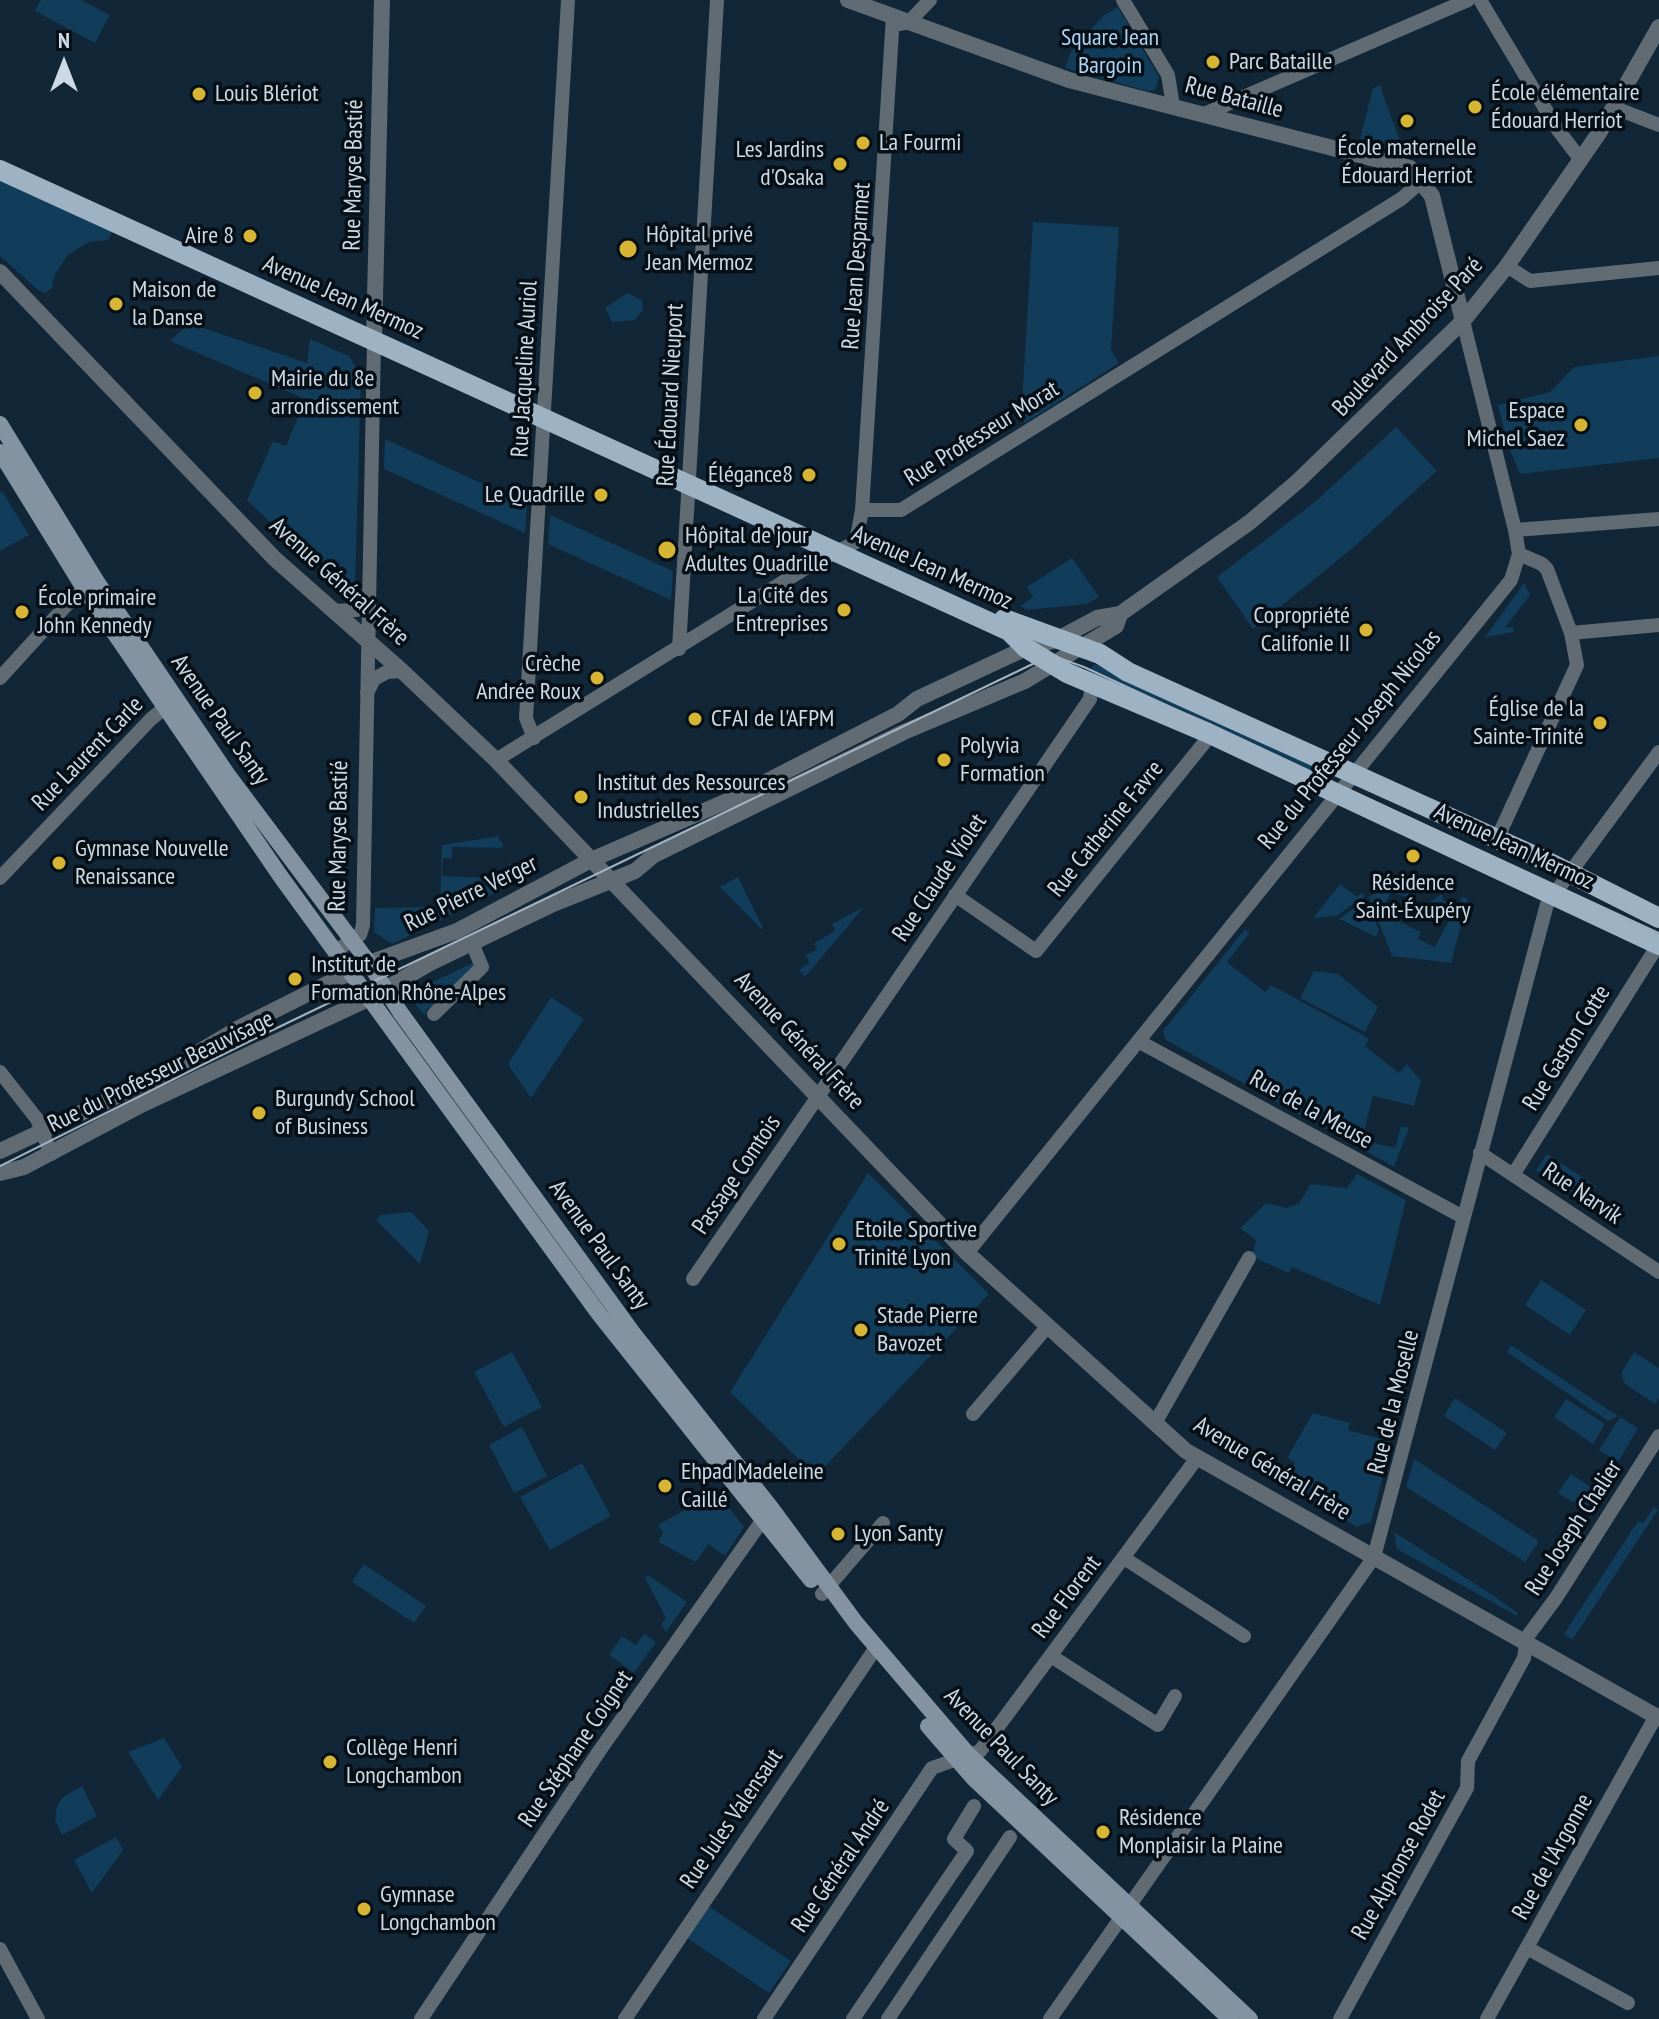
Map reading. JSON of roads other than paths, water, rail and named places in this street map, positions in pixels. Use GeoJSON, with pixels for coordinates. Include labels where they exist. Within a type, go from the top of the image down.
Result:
{"type":"FeatureCollection","features":[{"type":"Feature","properties":{"kind":"main road","name":"Avenue Jean Mermoz"},"geometry":{"type":"LineString","coordinates":[[0,160],[688,481],[1016,626],[1081,647],[1213,712],[1354,772],[1497,839],[1575,866],[1606,892],[1659,918]]}},
{"type":"Feature","properties":{"kind":"main road","name":"Avenue Jean Mermoz"},"geometry":{"type":"LineString","coordinates":[[0,170],[374,336]]}},
{"type":"Feature","properties":{"kind":"main road","name":"Avenue Paul Santy"},"geometry":{"type":"LineString","coordinates":[[0,424],[91,586]]}},
{"type":"Feature","properties":{"kind":"main road","name":"Avenue Paul Santy"},"geometry":{"type":"LineString","coordinates":[[0,452],[337,950],[450,1081],[826,1591],[960,1755],[1126,1912],[1230,2019]]}},
{"type":"Feature","properties":{"kind":"main road","name":"Avenue Jean Mermoz"},"geometry":{"type":"LineString","coordinates":[[842,550],[1009,631],[1026,648],[1052,665],[1208,733],[1554,893],[1658,945]]}},
{"type":"Feature","properties":{"kind":"main road","name":"Avenue Paul Santy"},"geometry":{"type":"LineString","coordinates":[[170,703],[369,963],[378,994],[433,1086],[599,1314],[767,1513]]}},
{"type":"Feature","properties":{"kind":"main road"},"geometry":{"type":"LineString","coordinates":[[433,1086],[450,1081]]}},
{"type":"Feature","properties":{"kind":"main road","name":"Avenue Paul Santy"},"geometry":{"type":"LineString","coordinates":[[1126,1912],[1250,2019]]}},
{"type":"Feature","properties":{"kind":"street","name":"Rue Maryse Bastié"},"geometry":{"type":"LineString","coordinates":[[337,950],[360,935],[363,925],[366,639],[370,622],[382,0]]}},
{"type":"Feature","properties":{"kind":"street","name":"Rue Jacqueline Auriol"},"geometry":{"type":"LineString","coordinates":[[534,738],[526,718],[568,0]]}},
{"type":"Feature","properties":{"kind":"street","name":"Rue Édouard Nieuport"},"geometry":{"type":"LineString","coordinates":[[679,649],[717,0]]}},
{"type":"Feature","properties":{"kind":"street","name":"Rue Bataille"},"geometry":{"type":"LineString","coordinates":[[848,0],[1069,80],[1403,164],[1421,182]]}},
{"type":"Feature","properties":{"kind":"street"},"geometry":{"type":"LineString","coordinates":[[899,21],[930,0]]}},
{"type":"Feature","properties":{"kind":"street"},"geometry":{"type":"LineString","coordinates":[[1123,0],[1168,75],[1173,106]]}},
{"type":"Feature","properties":{"kind":"street"},"geometry":{"type":"LineString","coordinates":[[1202,115],[1468,0]]}},
{"type":"Feature","properties":{"kind":"street"},"geometry":{"type":"LineString","coordinates":[[1480,0],[1558,130],[1581,160]]}},
{"type":"Feature","properties":{"kind":"street","name":"Rue Jean Desparmet"},"geometry":{"type":"LineString","coordinates":[[862,510],[899,21]]}},
{"type":"Feature","properties":{"kind":"street","name":"Boulevard Ambroise Paré"},"geometry":{"type":"LineString","coordinates":[[1026,648],[1056,640],[1097,618],[1120,614],[1187,569],[1287,490],[1348,436],[1463,321],[1507,266],[1615,108],[1659,27]]}},
{"type":"Feature","properties":{"kind":"street"},"geometry":{"type":"LineString","coordinates":[[1240,125],[1239,105],[1248,96]]}},
{"type":"Feature","properties":{"kind":"street"},"geometry":{"type":"LineString","coordinates":[[1615,108],[1659,125]]}},
{"type":"Feature","properties":{"kind":"street"},"geometry":{"type":"LineString","coordinates":[[1421,182],[1432,196],[1519,554],[1547,569],[1577,656],[1574,673],[1497,839]]}},
{"type":"Feature","properties":{"kind":"street","name":"Rue Professeur Morat"},"geometry":{"type":"LineString","coordinates":[[862,510],[901,510],[1401,199],[1421,182]]}},
{"type":"Feature","properties":{"kind":"street"},"geometry":{"type":"LineString","coordinates":[[1507,266],[1530,281],[1659,268]]}},
{"type":"Feature","properties":{"kind":"street","name":"Avenue Général Frère"},"geometry":{"type":"LineString","coordinates":[[0,272],[264,547],[496,760],[967,1253],[1155,1423],[1197,1458],[1657,1717]]}},
{"type":"Feature","properties":{"kind":"street"},"geometry":{"type":"LineString","coordinates":[[496,760],[809,566],[856,542],[860,534],[862,510]]}},
{"type":"Feature","properties":{"kind":"street"},"geometry":{"type":"LineString","coordinates":[[1515,530],[1659,519]]}},
{"type":"Feature","properties":{"kind":"street","name":"Rue du Professeur Joseph Nicolas"},"geometry":{"type":"LineString","coordinates":[[967,1253],[1511,580],[1519,554]]}},
{"type":"Feature","properties":{"kind":"street"},"geometry":{"type":"LineString","coordinates":[[0,678],[72,599],[91,586]]}},
{"type":"Feature","properties":{"kind":"street"},"geometry":{"type":"LineString","coordinates":[[333,611],[357,610],[364,604],[369,591]]}},
{"type":"Feature","properties":{"kind":"street","name":"Boulevard Ambroise Paré"},"geometry":{"type":"LineString","coordinates":[[1052,665],[1116,626],[1120,614]]}},
{"type":"Feature","properties":{"kind":"street"},"geometry":{"type":"LineString","coordinates":[[1571,633],[1659,625]]}},
{"type":"Feature","properties":{"kind":"street","name":"Rue Pierre Verger"},"geometry":{"type":"LineString","coordinates":[[369,963],[457,931],[591,860],[734,798],[898,714],[917,699],[1026,648]]}},
{"type":"Feature","properties":{"kind":"street","name":"Rue Pierre Verger"},"geometry":{"type":"LineString","coordinates":[[378,994],[472,943],[553,904],[612,881],[667,848],[904,732],[916,730],[1025,681],[1052,665]]}},
{"type":"Feature","properties":{"kind":"street","name":"Rue Maryse Bastié"},"geometry":{"type":"LineString","coordinates":[[365,709],[368,684],[387,672],[402,671]]}},
{"type":"Feature","properties":{"kind":"street","name":"Rue Claude Violet"},"geometry":{"type":"LineString","coordinates":[[818,1095],[1090,699],[1092,682]]}},
{"type":"Feature","properties":{"kind":"street","name":"Rue Laurent Carle"},"geometry":{"type":"LineString","coordinates":[[0,878],[170,703]]}},
{"type":"Feature","properties":{"kind":"street","name":"Rue Catherine Favre"},"geometry":{"type":"LineString","coordinates":[[955,895],[1036,951],[1204,743],[1208,733]]}},
{"type":"Feature","properties":{"kind":"street","name":"Rue de la Moselle"},"geometry":{"type":"LineString","coordinates":[[1050,2019],[1374,1557],[1541,924],[1554,893],[1659,752]]}},
{"type":"Feature","properties":{"kind":"street","name":"Rue Pierre Verger"},"geometry":{"type":"LineString","coordinates":[[434,1014],[482,967],[472,943]]}},
{"type":"Feature","properties":{"kind":"street","name":"Rue Gaston Cotte"},"geometry":{"type":"LineString","coordinates":[[1513,1175],[1658,945]]}},
{"type":"Feature","properties":{"kind":"street","name":"Rue du Professeur Beauvisage"},"geometry":{"type":"LineString","coordinates":[[0,1151],[155,1078],[241,1027],[369,963]]}},
{"type":"Feature","properties":{"kind":"street","name":"Rue du Professeur Beauvisage"},"geometry":{"type":"LineString","coordinates":[[0,1173],[51,1154],[141,1105],[378,994]]}},
{"type":"Feature","properties":{"kind":"street","name":"Rue de la Meuse"},"geometry":{"type":"LineString","coordinates":[[1138,1041],[1463,1217]]}},
{"type":"Feature","properties":{"kind":"street"},"geometry":{"type":"LineString","coordinates":[[0,1072],[43,1130],[51,1154]]}},
{"type":"Feature","properties":{"kind":"street","name":"Passage Comtois"},"geometry":{"type":"LineString","coordinates":[[693,1279],[818,1095]]}},
{"type":"Feature","properties":{"kind":"street","name":"Rue Narvik"},"geometry":{"type":"LineString","coordinates":[[1480,1153],[1659,1272]]}},
{"type":"Feature","properties":{"kind":"street"},"geometry":{"type":"LineString","coordinates":[[1155,1423],[1249,1258]]}},
{"type":"Feature","properties":{"kind":"street"},"geometry":{"type":"LineString","coordinates":[[973,1414],[1047,1327]]}},
{"type":"Feature","properties":{"kind":"street","name":"Rue Joseph Chalier"},"geometry":{"type":"LineString","coordinates":[[1527,1643],[1527,1637],[1556,1598],[1659,1436]]}},
{"type":"Feature","properties":{"kind":"street","name":"Rue Florent"},"geometry":{"type":"LineString","coordinates":[[960,1755],[980,1751],[1197,1458]]}},
{"type":"Feature","properties":{"kind":"street","name":"Rue Stéphane Coignet"},"geometry":{"type":"LineString","coordinates":[[421,2019],[767,1513]]}},
{"type":"Feature","properties":{"kind":"street"},"geometry":{"type":"LineString","coordinates":[[826,1591],[883,1523]]}},
{"type":"Feature","properties":{"kind":"street"},"geometry":{"type":"LineString","coordinates":[[1124,1558],[1244,1636]]}},
{"type":"Feature","properties":{"kind":"street","name":"Rue Alphonse Rodet"},"geometry":{"type":"LineString","coordinates":[[1340,2019],[1467,1788],[1468,1761],[1524,1658],[1527,1643]]}},
{"type":"Feature","properties":{"kind":"street","name":"Rue Jules Valensaut"},"geometry":{"type":"LineString","coordinates":[[625,2019],[874,1649]]}},
{"type":"Feature","properties":{"kind":"street"},"geometry":{"type":"LineString","coordinates":[[1051,1656],[1158,1725],[1175,1696]]}},
{"type":"Feature","properties":{"kind":"street","name":"Rue de l'Argonne"},"geometry":{"type":"LineString","coordinates":[[1487,2019],[1657,1717]]}},
{"type":"Feature","properties":{"kind":"street","name":"Rue Général André"},"geometry":{"type":"LineString","coordinates":[[764,2019],[932,1768],[960,1755]]}},
{"type":"Feature","properties":{"kind":"street"},"geometry":{"type":"LineString","coordinates":[[853,2019],[967,1851],[954,1839],[974,1806]]}},
{"type":"Feature","properties":{"kind":"street"},"geometry":{"type":"LineString","coordinates":[[888,2019],[1010,1837]]}},
{"type":"Feature","properties":{"kind":"street"},"geometry":{"type":"LineString","coordinates":[[1527,1948],[1628,2003]]}},
{"type":"Feature","properties":{"kind":"street"},"geometry":{"type":"LineString","coordinates":[[0,1949],[38,2019]]}},
{"type":"Feature","properties":{"kind":"tram line"},"geometry":{"type":"LineString","coordinates":[[0,1166],[254,1039],[1043,659],[1059,658],[1084,667],[1659,933]]}},
{"type":"Feature","properties":{"kind":"place","name":"Parc Bataille"},"geometry":{"type":"Point","coordinates":[1213,62]}},
{"type":"Feature","properties":{"kind":"place","name":"Louis Blériot"},"geometry":{"type":"Point","coordinates":[199,94]}},
{"type":"Feature","properties":{"kind":"place","name":"École élémentaire Édouard Herriot"},"geometry":{"type":"Point","coordinates":[1475,107]}},
{"type":"Feature","properties":{"kind":"place","name":"École maternelle Édouard Herriot"},"geometry":{"type":"Point","coordinates":[1407,121]}},
{"type":"Feature","properties":{"kind":"place","name":"La Fourmi"},"geometry":{"type":"Point","coordinates":[863,143]}},
{"type":"Feature","properties":{"kind":"place","name":"Les Jardins d'Osaka"},"geometry":{"type":"Point","coordinates":[840,164]}},
{"type":"Feature","properties":{"kind":"place","name":"Aire 8"},"geometry":{"type":"Point","coordinates":[250,236]}},
{"type":"Feature","properties":{"kind":"place","name":"Hôpital privé Jean Mermoz"},"geometry":{"type":"Point","coordinates":[628,249]}},
{"type":"Feature","properties":{"kind":"place","name":"Maison de la Danse"},"geometry":{"type":"Point","coordinates":[116,304]}},
{"type":"Feature","properties":{"kind":"place","name":"Mairie du 8e arrondissement"},"geometry":{"type":"Point","coordinates":[255,393]}},
{"type":"Feature","properties":{"kind":"place","name":"Espace Michel Saez"},"geometry":{"type":"Point","coordinates":[1581,425]}},
{"type":"Feature","properties":{"kind":"place","name":"Élégance8"},"geometry":{"type":"Point","coordinates":[809,475]}},
{"type":"Feature","properties":{"kind":"place","name":"Le Quadrille"},"geometry":{"type":"Point","coordinates":[601,495]}},
{"type":"Feature","properties":{"kind":"place","name":"Hôpital de jour Adultes Quadrille"},"geometry":{"type":"Point","coordinates":[667,550]}},
{"type":"Feature","properties":{"kind":"place","name":"La Cité des Entreprises"},"geometry":{"type":"Point","coordinates":[844,610]}},
{"type":"Feature","properties":{"kind":"place","name":"École primaire John Kennedy"},"geometry":{"type":"Point","coordinates":[22,612]}},
{"type":"Feature","properties":{"kind":"place","name":"Copropriété Califonie II"},"geometry":{"type":"Point","coordinates":[1366,630]}},
{"type":"Feature","properties":{"kind":"place","name":"Crèche Andrée Roux"},"geometry":{"type":"Point","coordinates":[597,678]}},
{"type":"Feature","properties":{"kind":"place","name":"CFAI de l'AFPM"},"geometry":{"type":"Point","coordinates":[695,719]}},
{"type":"Feature","properties":{"kind":"place","name":"Église de la Sainte-Trinité"},"geometry":{"type":"Point","coordinates":[1600,723]}},
{"type":"Feature","properties":{"kind":"place","name":"Polyvia Formation"},"geometry":{"type":"Point","coordinates":[944,760]}},
{"type":"Feature","properties":{"kind":"place","name":"Institut des Ressources Industrielles"},"geometry":{"type":"Point","coordinates":[581,797]}},
{"type":"Feature","properties":{"kind":"place","name":"Résidence Saint-Éxupéry"},"geometry":{"type":"Point","coordinates":[1413,856]}},
{"type":"Feature","properties":{"kind":"place","name":"Gymnase Nouvelle Renaissance"},"geometry":{"type":"Point","coordinates":[59,863]}},
{"type":"Feature","properties":{"kind":"place","name":"Institut de Formation Rhône-Alpes"},"geometry":{"type":"Point","coordinates":[295,979]}},
{"type":"Feature","properties":{"kind":"place","name":"Burgundy School of Business"},"geometry":{"type":"Point","coordinates":[259,1113]}},
{"type":"Feature","properties":{"kind":"place","name":"Etoile Sportive Trinité Lyon"},"geometry":{"type":"Point","coordinates":[839,1244]}},
{"type":"Feature","properties":{"kind":"place","name":"Stade Pierre Bavozet"},"geometry":{"type":"Point","coordinates":[861,1330]}},
{"type":"Feature","properties":{"kind":"place","name":"Ehpad Madeleine Caillé"},"geometry":{"type":"Point","coordinates":[665,1486]}},
{"type":"Feature","properties":{"kind":"place","name":"Lyon Santy"},"geometry":{"type":"Point","coordinates":[838,1534]}},
{"type":"Feature","properties":{"kind":"place","name":"Collège Henri Longchambon"},"geometry":{"type":"Point","coordinates":[330,1762]}},
{"type":"Feature","properties":{"kind":"place","name":"Résidence Monplaisir la Plaine"},"geometry":{"type":"Point","coordinates":[1103,1832]}},
{"type":"Feature","properties":{"kind":"place","name":"Gymnase Longchambon"},"geometry":{"type":"Point","coordinates":[364,1909]}},
{"type":"Feature","properties":{"kind":"park label","name":"Square Jean Bargoin"},"geometry":{"type":"Point","coordinates":[1110,52]}}]}
